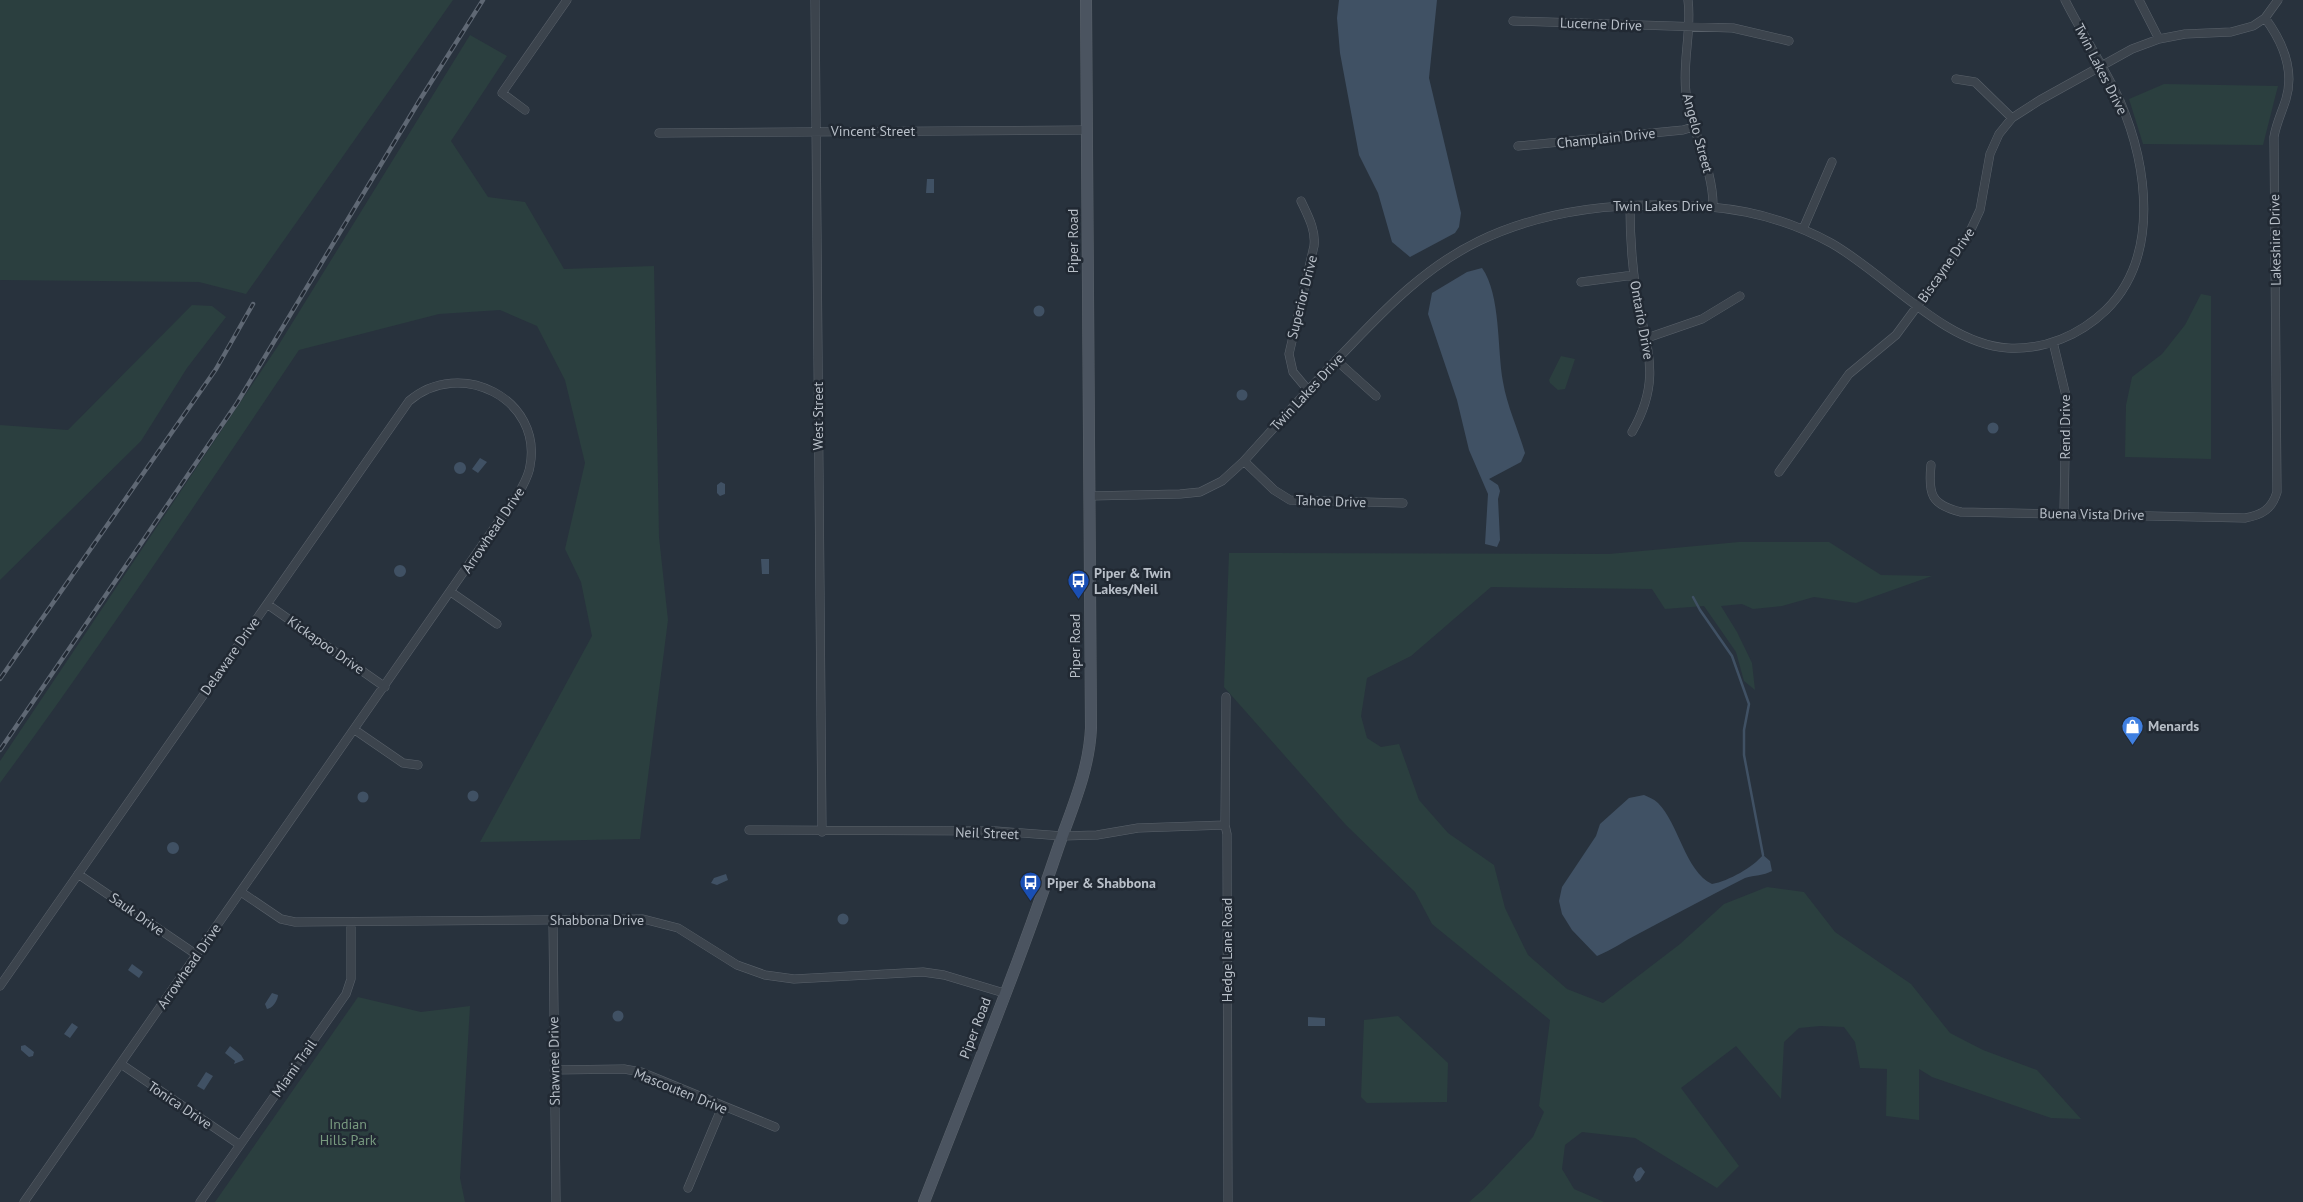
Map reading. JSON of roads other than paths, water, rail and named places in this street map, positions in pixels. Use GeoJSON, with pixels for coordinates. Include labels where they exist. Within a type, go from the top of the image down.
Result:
{"type":"FeatureCollection","features":[{"type":"Feature","properties":{"kind":"street"},"geometry":{"type":"LineString","coordinates":[[524,110],[502,93],[567,0]]}},
{"type":"Feature","properties":{"kind":"street","name":"West Street"},"geometry":{"type":"LineString","coordinates":[[816,0],[822,832]]}},
{"type":"Feature","properties":{"kind":"street","name":"Piper Road"},"geometry":{"type":"LineString","coordinates":[[924,1202],[1062,836],[1086,769],[1090,741],[1086,0]]}},
{"type":"Feature","properties":{"kind":"street","name":"Angelo Street"},"geometry":{"type":"LineString","coordinates":[[1688,0],[1685,67],[1686,91],[1693,127],[1713,190],[1713,205]]}},
{"type":"Feature","properties":{"kind":"street","name":"Twin Lakes Drive"},"geometry":{"type":"LineString","coordinates":[[1090,496],[1200,492],[1222,481],[1244,461],[1336,360],[1398,297],[1430,271],[1468,247],[1494,235],[1542,218],[1581,209],[1630,205],[1713,205],[1754,213],[1803,229],[1852,256],[1956,332],[1988,345],[2018,348],[2052,342],[2085,327],[2111,305],[2120,294],[2134,267],[2142,240],[2143,200],[2135,146],[2120,102],[2102,65],[2065,0]]}},
{"type":"Feature","properties":{"kind":"street"},"geometry":{"type":"LineString","coordinates":[[2139,0],[2158,39]]}},
{"type":"Feature","properties":{"kind":"street"},"geometry":{"type":"LineString","coordinates":[[2265,18],[2278,0]]}},
{"type":"Feature","properties":{"kind":"street","name":"Biscayne Drive"},"geometry":{"type":"LineString","coordinates":[[1779,472],[1849,374],[1896,335],[1966,240],[1974,226],[1984,193],[1990,154],[1999,134],[2012,118],[2102,65],[2158,39],[2185,34],[2240,30],[2253,26],[2265,18]]}},
{"type":"Feature","properties":{"kind":"street","name":"Lakeshire Drive"},"geometry":{"type":"LineString","coordinates":[[2265,18],[2279,37],[2288,68],[2287,94],[2274,137],[2277,492]]}},
{"type":"Feature","properties":{"kind":"street","name":"Lucerne Drive"},"geometry":{"type":"LineString","coordinates":[[1513,21],[1733,28],[1789,41]]}},
{"type":"Feature","properties":{"kind":"street"},"geometry":{"type":"LineString","coordinates":[[1956,79],[1975,82],[2012,118]]}},
{"type":"Feature","properties":{"kind":"street","name":"Champlain Drive"},"geometry":{"type":"LineString","coordinates":[[1518,146],[1683,130],[1693,127]]}},
{"type":"Feature","properties":{"kind":"street","name":"Vincent Street"},"geometry":{"type":"LineString","coordinates":[[659,133],[1087,130]]}},
{"type":"Feature","properties":{"kind":"street"},"geometry":{"type":"LineString","coordinates":[[1803,229],[1832,162]]}},
{"type":"Feature","properties":{"kind":"street","name":"Superior Drive"},"geometry":{"type":"LineString","coordinates":[[1301,201],[1315,236],[1289,354],[1292,372],[1308,390]]}},
{"type":"Feature","properties":{"kind":"street","name":"Ontario Drive"},"geometry":{"type":"LineString","coordinates":[[1630,205],[1634,275],[1647,338],[1650,368],[1649,390],[1642,416],[1632,432]]}},
{"type":"Feature","properties":{"kind":"street"},"geometry":{"type":"LineString","coordinates":[[1581,282],[1634,275]]}},
{"type":"Feature","properties":{"kind":"street"},"geometry":{"type":"LineString","coordinates":[[1647,338],[1702,319],[1720,310],[1740,296]]}},
{"type":"Feature","properties":{"kind":"street","name":"Rend Drive"},"geometry":{"type":"LineString","coordinates":[[2052,342],[2066,396],[2064,513]]}},
{"type":"Feature","properties":{"kind":"street"},"geometry":{"type":"LineString","coordinates":[[1336,360],[1376,396]]}},
{"type":"Feature","properties":{"kind":"street","name":"Delaware Drive"},"geometry":{"type":"LineString","coordinates":[[0,986],[409,402],[425,389],[454,382],[467,382],[492,391]]}},
{"type":"Feature","properties":{"kind":"street","name":"Arrowhead Drive"},"geometry":{"type":"LineString","coordinates":[[24,1202],[520,491],[530,466],[531,447],[523,422],[508,403],[492,391]]}},
{"type":"Feature","properties":{"kind":"street","name":"Tahoe Drive"},"geometry":{"type":"LineString","coordinates":[[1244,461],[1274,490],[1286,498],[1305,501],[1403,503]]}},
{"type":"Feature","properties":{"kind":"street","name":"Buena Vista Drive"},"geometry":{"type":"LineString","coordinates":[[1931,465],[1930,491],[1934,499],[1943,507],[1961,512],[2245,518],[2260,515],[2267,510],[2277,492]]}},
{"type":"Feature","properties":{"kind":"street"},"geometry":{"type":"LineString","coordinates":[[1282,507],[1286,498]]}},
{"type":"Feature","properties":{"kind":"street"},"geometry":{"type":"LineString","coordinates":[[451,592],[498,624]]}},
{"type":"Feature","properties":{"kind":"street","name":"Kickapoo Drive"},"geometry":{"type":"LineString","coordinates":[[267,604],[385,687]]}},
{"type":"Feature","properties":{"kind":"street","name":"Hedge Lane Road"},"geometry":{"type":"LineString","coordinates":[[1226,697],[1225,825],[1228,1202]]}},
{"type":"Feature","properties":{"kind":"street"},"geometry":{"type":"LineString","coordinates":[[355,730],[404,764],[418,765]]}},
{"type":"Feature","properties":{"kind":"street","name":"Neil Street"},"geometry":{"type":"LineString","coordinates":[[749,830],[822,832],[996,831],[1062,836],[1097,835],[1153,827],[1225,825]]}},
{"type":"Feature","properties":{"kind":"street","name":"Sauk Drive"},"geometry":{"type":"LineString","coordinates":[[78,874],[196,955]]}},
{"type":"Feature","properties":{"kind":"street","name":"Shabbona Drive"},"geometry":{"type":"LineString","coordinates":[[241,892],[281,919],[295,922],[626,919],[658,921],[692,935],[737,965],[765,975],[780,978],[807,979],[923,972],[944,975],[1004,993]]}},
{"type":"Feature","properties":{"kind":"street","name":"Shawnee Drive"},"geometry":{"type":"LineString","coordinates":[[553,920],[556,1202]]}},
{"type":"Feature","properties":{"kind":"street","name":"Miami Trail"},"geometry":{"type":"LineString","coordinates":[[200,1202],[346,994],[351,979],[350,922]]}},
{"type":"Feature","properties":{"kind":"street","name":"Tonica Drive"},"geometry":{"type":"LineString","coordinates":[[121,1064],[240,1145]]}},
{"type":"Feature","properties":{"kind":"street","name":"Mascouten Drive"},"geometry":{"type":"LineString","coordinates":[[554,1070],[624,1069],[641,1072],[775,1128]]}},
{"type":"Feature","properties":{"kind":"street"},"geometry":{"type":"LineString","coordinates":[[688,1188],[722,1107]]}},
{"type":"Feature","properties":{"kind":"water"},"geometry":{"type":"Polygon","coordinates":[[[1339,0],[1437,0],[1429,78],[1461,213],[1459,227],[1455,233],[1410,257],[1392,242],[1378,193],[1359,155],[1340,53],[1337,18],[1339,0]]]}},
{"type":"Feature","properties":{"kind":"water"},"geometry":{"type":"Polygon","coordinates":[[[927,179],[934,179],[934,193],[926,193],[927,179]]]}},
{"type":"Feature","properties":{"kind":"water"},"geometry":{"type":"Polygon","coordinates":[[[1482,268],[1488,279],[1495,307],[1505,391],[1525,453],[1521,462],[1489,479],[1498,485],[1500,491],[1498,499],[1500,540],[1497,547],[1485,544],[1488,494],[1469,450],[1457,400],[1428,314],[1432,293],[1467,272],[1482,268]]]}},
{"type":"Feature","properties":{"kind":"water"},"geometry":{"type":"Polygon","coordinates":[[[1039,305],[1045,311],[1039,317],[1033,311],[1039,305]]]}},
{"type":"Feature","properties":{"kind":"water"},"geometry":{"type":"Polygon","coordinates":[[[1240,390],[1244,390],[1247,395],[1246,399],[1240,400],[1237,397],[1237,393],[1240,390]]]}},
{"type":"Feature","properties":{"kind":"water"},"geometry":{"type":"Polygon","coordinates":[[[1993,422],[1999,428],[1993,434],[1987,428],[1993,422]]]}},
{"type":"Feature","properties":{"kind":"water"},"geometry":{"type":"Polygon","coordinates":[[[480,458],[487,462],[478,473],[472,469],[480,458]]]}},
{"type":"Feature","properties":{"kind":"water"},"geometry":{"type":"Polygon","coordinates":[[[460,462],[466,468],[460,474],[454,468],[460,462]]]}},
{"type":"Feature","properties":{"kind":"water"},"geometry":{"type":"Polygon","coordinates":[[[721,482],[725,484],[725,494],[720,496],[717,493],[717,485],[721,482]]]}},
{"type":"Feature","properties":{"kind":"water"},"geometry":{"type":"Polygon","coordinates":[[[761,559],[769,559],[769,574],[762,574],[761,559]]]}},
{"type":"Feature","properties":{"kind":"water"},"geometry":{"type":"Polygon","coordinates":[[[400,565],[406,571],[400,577],[394,571],[400,565]]]}},
{"type":"Feature","properties":{"kind":"water"},"geometry":{"type":"Polygon","coordinates":[[[473,790],[479,796],[473,802],[467,796],[473,790]]]}},
{"type":"Feature","properties":{"kind":"water"},"geometry":{"type":"Polygon","coordinates":[[[363,791],[369,797],[363,803],[357,797],[363,791]]]}},
{"type":"Feature","properties":{"kind":"water"},"geometry":{"type":"Polygon","coordinates":[[[1644,795],[1653,799],[1665,812],[1695,869],[1712,884],[1740,873],[1763,855],[1770,861],[1772,871],[1745,878],[1597,956],[1572,930],[1562,914],[1559,901],[1562,887],[1596,836],[1600,824],[1629,798],[1644,795]]]}},
{"type":"Feature","properties":{"kind":"water"},"geometry":{"type":"Polygon","coordinates":[[[171,842],[175,842],[179,848],[175,854],[171,854],[167,850],[167,846],[171,842]]]}},
{"type":"Feature","properties":{"kind":"water"},"geometry":{"type":"Polygon","coordinates":[[[726,874],[728,880],[717,885],[711,883],[714,878],[726,874]]]}},
{"type":"Feature","properties":{"kind":"water"},"geometry":{"type":"Polygon","coordinates":[[[843,913],[849,919],[843,925],[837,919],[843,913]]]}},
{"type":"Feature","properties":{"kind":"water"},"geometry":{"type":"Polygon","coordinates":[[[132,964],[143,972],[139,978],[128,970],[132,964]]]}},
{"type":"Feature","properties":{"kind":"water"},"geometry":{"type":"Polygon","coordinates":[[[272,993],[278,995],[278,997],[273,1006],[267,1009],[265,1004],[272,993]]]}},
{"type":"Feature","properties":{"kind":"water"},"geometry":{"type":"Polygon","coordinates":[[[618,1010],[624,1016],[618,1022],[612,1016],[618,1010]]]}},
{"type":"Feature","properties":{"kind":"water"},"geometry":{"type":"Polygon","coordinates":[[[1308,1017],[1325,1018],[1325,1026],[1308,1026],[1308,1017]]]}},
{"type":"Feature","properties":{"kind":"water"},"geometry":{"type":"Polygon","coordinates":[[[72,1023],[78,1027],[70,1038],[64,1034],[72,1023]]]}},
{"type":"Feature","properties":{"kind":"water"},"geometry":{"type":"Polygon","coordinates":[[[25,1045],[34,1052],[33,1056],[29,1057],[21,1050],[21,1046],[25,1045]]]}},
{"type":"Feature","properties":{"kind":"water"},"geometry":{"type":"Polygon","coordinates":[[[230,1046],[244,1060],[234,1064],[235,1061],[225,1053],[230,1046]]]}},
{"type":"Feature","properties":{"kind":"water"},"geometry":{"type":"Polygon","coordinates":[[[206,1072],[213,1076],[204,1090],[197,1086],[206,1072]]]}},
{"type":"Feature","properties":{"kind":"water"},"geometry":{"type":"Polygon","coordinates":[[[1641,1167],[1645,1172],[1640,1180],[1636,1182],[1633,1177],[1637,1169],[1641,1167]]]}},
{"type":"Feature","properties":{"kind":"waterway"},"geometry":{"type":"LineString","coordinates":[[1693,597],[1732,656],[1749,704],[1744,730],[1744,755],[1763,855]]}},
{"type":"Feature","properties":{"kind":"railway"},"geometry":{"type":"LineString","coordinates":[[0,750],[237,403],[421,98],[483,0]]}},
{"type":"Feature","properties":{"kind":"railway"},"geometry":{"type":"LineString","coordinates":[[0,679],[216,369],[253,304]]}},
{"type":"Feature","properties":{"kind":"place","name":"Piper & Twin Lakes/Neil"},"geometry":{"type":"Point","coordinates":[1078,600]}},
{"type":"Feature","properties":{"kind":"place","name":"Menards"},"geometry":{"type":"Point","coordinates":[2132,745]}},
{"type":"Feature","properties":{"kind":"place","name":"Piper & Shabbona"},"geometry":{"type":"Point","coordinates":[1031,902]}},
{"type":"Feature","properties":{"kind":"park label","name":"Indian Hills Park"},"geometry":{"type":"Point","coordinates":[348,1132]}}]}
